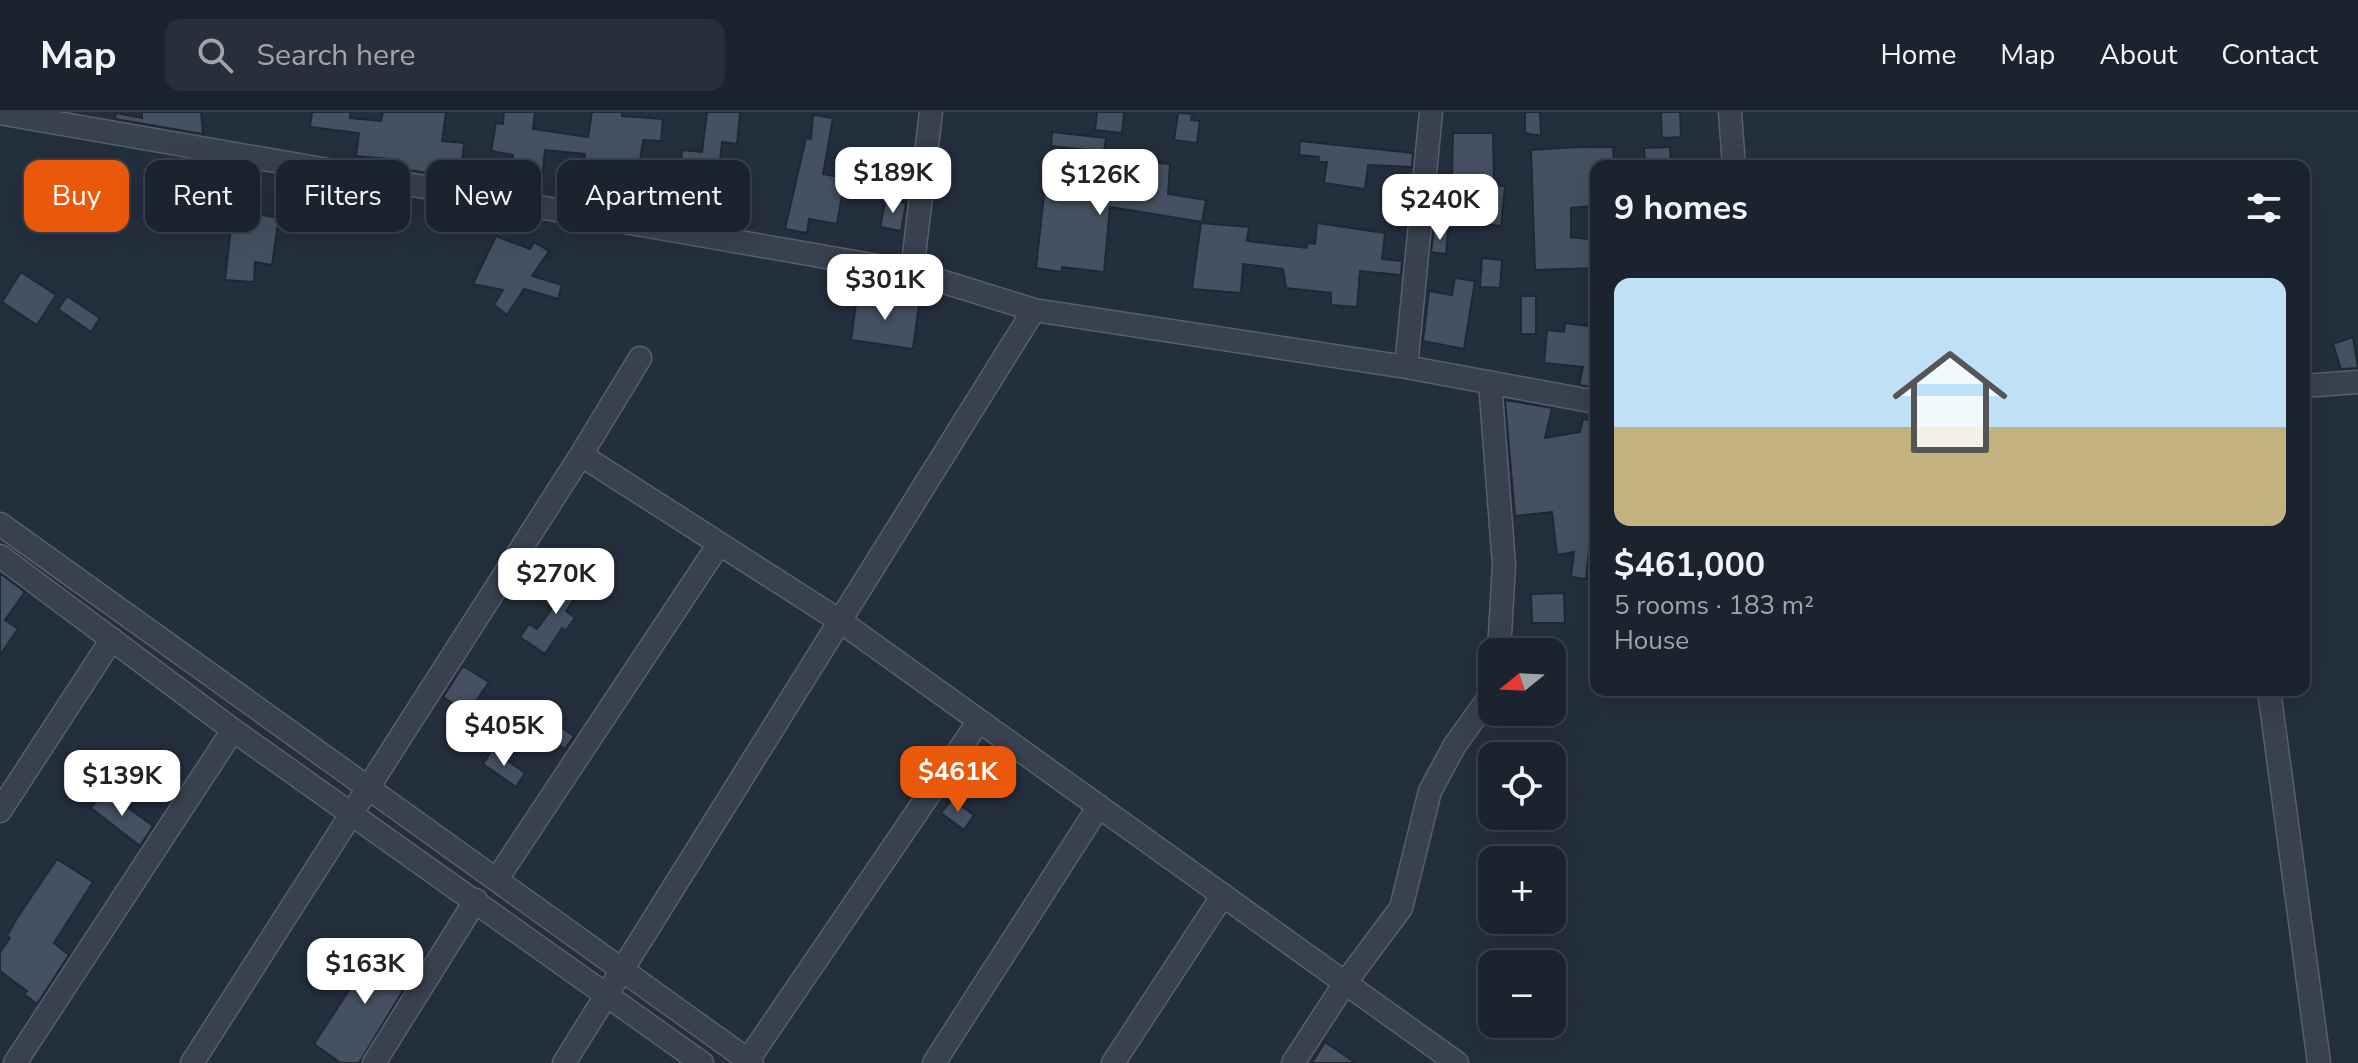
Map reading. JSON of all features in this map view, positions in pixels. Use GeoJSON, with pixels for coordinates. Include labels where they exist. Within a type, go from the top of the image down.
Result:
{"type":"FeatureCollection","features":[{"type":"Feature","properties":{"kind":"street"},"geometry":{"type":"LineString","coordinates":[[912,272],[931,112]]}},
{"type":"Feature","properties":{"kind":"street"},"geometry":{"type":"LineString","coordinates":[[1406,367],[1431,112]]}},
{"type":"Feature","properties":{"kind":"street"},"geometry":{"type":"LineString","coordinates":[[1730,112],[1734,160]]}},
{"type":"Feature","properties":{"kind":"street"},"geometry":{"type":"LineString","coordinates":[[0,113],[912,272],[1034,310],[1406,367],[1590,401]]}},
{"type":"Feature","properties":{"kind":"street"},"geometry":{"type":"LineString","coordinates":[[564,1063],[1034,310]]}},
{"type":"Feature","properties":{"kind":"street"},"geometry":{"type":"LineString","coordinates":[[192,1063],[351,813],[369,790],[640,358]]}},
{"type":"Feature","properties":{"kind":"street"},"geometry":{"type":"LineString","coordinates":[[1490,382],[1504,565],[1500,638]]}},
{"type":"Feature","properties":{"kind":"street"},"geometry":{"type":"LineString","coordinates":[[2310,386],[2358,382]]}},
{"type":"Feature","properties":{"kind":"street"},"geometry":{"type":"LineString","coordinates":[[581,455],[840,621],[1457,1063]]}},
{"type":"Feature","properties":{"kind":"street"},"geometry":{"type":"LineString","coordinates":[[0,524],[750,1061],[979,721]]}},
{"type":"Feature","properties":{"kind":"street"},"geometry":{"type":"LineString","coordinates":[[497,879],[719,544]]}},
{"type":"Feature","properties":{"kind":"street"},"geometry":{"type":"LineString","coordinates":[[0,556],[233,730],[702,1063]]}},
{"type":"Feature","properties":{"kind":"street"},"geometry":{"type":"LineString","coordinates":[[0,811],[112,639]]}},
{"type":"Feature","properties":{"kind":"street"},"geometry":{"type":"LineString","coordinates":[[2270,696],[2319,1063]]}},
{"type":"Feature","properties":{"kind":"street"},"geometry":{"type":"LineString","coordinates":[[1293,1063],[1345,983],[1401,908],[1430,791],[1455,745],[1478,713]]}},
{"type":"Feature","properties":{"kind":"street"},"geometry":{"type":"LineString","coordinates":[[15,1063],[233,730]]}},
{"type":"Feature","properties":{"kind":"street"},"geometry":{"type":"LineString","coordinates":[[934,1063],[1099,806]]}},
{"type":"Feature","properties":{"kind":"street"},"geometry":{"type":"LineString","coordinates":[[1113,1063],[1223,895]]}},
{"type":"Feature","properties":{"kind":"street"},"geometry":{"type":"LineString","coordinates":[[374,1063],[476,900]]}},
{"type":"Feature","properties":{"kind":"building"},"geometry":{"type":"Polygon","coordinates":[[[142,112],[201,112],[203,134],[115,119],[116,113],[142,118],[142,112]]]}},
{"type":"Feature","properties":{"kind":"building"},"geometry":{"type":"Polygon","coordinates":[[[312,112],[350,112],[350,118],[381,121],[383,112],[446,112],[442,141],[464,143],[462,160],[426,160],[426,173],[410,170],[410,160],[356,156],[359,133],[310,127],[312,112]]]}},
{"type":"Feature","properties":{"kind":"building"},"geometry":{"type":"Polygon","coordinates":[[[504,112],[535,112],[533,129],[588,137],[592,112],[622,112],[622,116],[663,119],[661,141],[643,140],[640,160],[584,160],[585,154],[545,150],[542,182],[541,160],[512,160],[513,155],[491,151],[496,123],[503,124],[504,112]]]}},
{"type":"Feature","properties":{"kind":"building"},"geometry":{"type":"Polygon","coordinates":[[[707,112],[740,112],[737,144],[722,142],[720,160],[681,160],[682,150],[702,152],[707,112]]]}},
{"type":"Feature","properties":{"kind":"building"},"geometry":{"type":"Polygon","coordinates":[[[1097,112],[1124,112],[1122,133],[1095,130],[1097,112]]]}},
{"type":"Feature","properties":{"kind":"building"},"geometry":{"type":"Polygon","coordinates":[[[1525,112],[1540,112],[1541,136],[1525,133],[1525,112]]]}},
{"type":"Feature","properties":{"kind":"building"},"geometry":{"type":"Polygon","coordinates":[[[1661,112],[1680,112],[1681,137],[1662,138],[1661,112]]]}},
{"type":"Feature","properties":{"kind":"building"},"geometry":{"type":"Polygon","coordinates":[[[1178,113],[1192,114],[1191,120],[1200,121],[1197,143],[1174,140],[1178,113]]]}},
{"type":"Feature","properties":{"kind":"building"},"geometry":{"type":"Polygon","coordinates":[[[813,115],[833,118],[823,174],[845,178],[837,224],[809,219],[807,233],[785,229],[806,138],[811,139],[813,115]]]}},
{"type":"Feature","properties":{"kind":"building"},"geometry":{"type":"Polygon","coordinates":[[[1052,132],[1106,138],[1104,152],[1051,146],[1052,132]]]}},
{"type":"Feature","properties":{"kind":"building"},"geometry":{"type":"Polygon","coordinates":[[[1453,133],[1493,133],[1494,185],[1505,186],[1501,226],[1473,223],[1475,206],[1436,202],[1439,173],[1452,174],[1453,133]]]}},
{"type":"Feature","properties":{"kind":"building"},"geometry":{"type":"Polygon","coordinates":[[[1300,141],[1413,153],[1412,167],[1368,165],[1365,189],[1324,183],[1327,162],[1318,162],[1319,157],[1299,155],[1300,141]]]}},
{"type":"Feature","properties":{"kind":"building"},"geometry":{"type":"Polygon","coordinates":[[[1613,147],[1614,160],[1590,160],[1590,206],[1571,208],[1571,237],[1590,239],[1590,268],[1535,270],[1531,150],[1613,147]]]}},
{"type":"Feature","properties":{"kind":"building"},"geometry":{"type":"Polygon","coordinates":[[[1670,147],[1671,160],[1645,160],[1644,148],[1670,147]]]}},
{"type":"Feature","properties":{"kind":"building"},"geometry":{"type":"Polygon","coordinates":[[[1146,162],[1170,164],[1168,194],[1206,200],[1202,222],[1110,207],[1104,272],[1062,267],[1061,272],[1036,268],[1047,167],[1061,168],[1059,188],[1143,191],[1146,162]]]}},
{"type":"Feature","properties":{"kind":"building"},"geometry":{"type":"Polygon","coordinates":[[[886,199],[906,203],[901,231],[880,227],[886,199]]]}},
{"type":"Feature","properties":{"kind":"building"},"geometry":{"type":"Polygon","coordinates":[[[260,215],[276,217],[272,265],[255,262],[254,282],[225,280],[230,232],[260,232],[260,215]]]}},
{"type":"Feature","properties":{"kind":"building"},"geometry":{"type":"Polygon","coordinates":[[[1201,223],[1249,227],[1247,241],[1307,248],[1307,243],[1315,244],[1317,223],[1385,233],[1382,259],[1402,261],[1401,275],[1360,271],[1357,307],[1331,305],[1331,293],[1286,288],[1283,269],[1243,264],[1241,293],[1192,289],[1201,223]]]}},
{"type":"Feature","properties":{"kind":"building"},"geometry":{"type":"Polygon","coordinates":[[[1434,229],[1448,231],[1446,254],[1431,252],[1434,229]]]}},
{"type":"Feature","properties":{"kind":"building"},"geometry":{"type":"Polygon","coordinates":[[[496,236],[530,249],[534,242],[549,251],[532,276],[562,285],[558,299],[524,289],[507,315],[494,305],[503,290],[473,284],[496,236]]]}},
{"type":"Feature","properties":{"kind":"building"},"geometry":{"type":"Polygon","coordinates":[[[1482,258],[1502,260],[1500,288],[1480,287],[1482,258]]]}},
{"type":"Feature","properties":{"kind":"building"},"geometry":{"type":"Polygon","coordinates":[[[21,272],[56,295],[37,325],[2,302],[21,272]]]}},
{"type":"Feature","properties":{"kind":"building"},"geometry":{"type":"Polygon","coordinates":[[[1455,278],[1475,281],[1464,349],[1423,341],[1429,291],[1452,295],[1455,278]]]}},
{"type":"Feature","properties":{"kind":"building"},"geometry":{"type":"Polygon","coordinates":[[[67,296],[100,318],[91,332],[58,309],[67,296]]]}},
{"type":"Feature","properties":{"kind":"building"},"geometry":{"type":"Polygon","coordinates":[[[857,296],[919,305],[913,349],[851,340],[857,296]]]}},
{"type":"Feature","properties":{"kind":"building"},"geometry":{"type":"Polygon","coordinates":[[[1521,296],[1536,296],[1536,334],[1521,334],[1521,296]]]}},
{"type":"Feature","properties":{"kind":"building"},"geometry":{"type":"Polygon","coordinates":[[[1565,323],[1590,326],[1590,387],[1579,385],[1583,367],[1544,363],[1547,330],[1564,332],[1565,323]]]}},
{"type":"Feature","properties":{"kind":"building"},"geometry":{"type":"Polygon","coordinates":[[[2353,337],[2358,368],[2341,369],[2333,344],[2353,337]]]}},
{"type":"Feature","properties":{"kind":"building"},"geometry":{"type":"Polygon","coordinates":[[[1505,400],[1552,408],[1545,438],[1580,432],[1583,419],[1590,421],[1590,548],[1586,579],[1571,577],[1574,552],[1557,555],[1552,512],[1515,516],[1505,400]]]}},
{"type":"Feature","properties":{"kind":"building"},"geometry":{"type":"Polygon","coordinates":[[[574,568],[589,578],[566,611],[575,618],[565,631],[562,628],[545,654],[520,637],[529,624],[537,629],[570,584],[565,580],[574,568]]]}},
{"type":"Feature","properties":{"kind":"building"},"geometry":{"type":"Polygon","coordinates":[[[0,573],[25,592],[5,620],[18,629],[0,655],[0,573]]]}},
{"type":"Feature","properties":{"kind":"building"},"geometry":{"type":"Polygon","coordinates":[[[1564,593],[1565,623],[1532,623],[1531,594],[1564,593]]]}},
{"type":"Feature","properties":{"kind":"building"},"geometry":{"type":"Polygon","coordinates":[[[463,666],[489,682],[468,713],[443,697],[463,666]]]}},
{"type":"Feature","properties":{"kind":"building"},"geometry":{"type":"Polygon","coordinates":[[[548,718],[574,736],[565,749],[539,732],[548,718]]]}},
{"type":"Feature","properties":{"kind":"building"},"geometry":{"type":"Polygon","coordinates":[[[492,750],[525,773],[516,787],[483,764],[492,750]]]}},
{"type":"Feature","properties":{"kind":"building"},"geometry":{"type":"Polygon","coordinates":[[[104,790],[153,826],[140,846],[91,808],[104,790]]]}},
{"type":"Feature","properties":{"kind":"building"},"geometry":{"type":"Polygon","coordinates":[[[952,799],[974,815],[964,830],[941,813],[952,799]]]}},
{"type":"Feature","properties":{"kind":"building"},"geometry":{"type":"Polygon","coordinates":[[[57,859],[93,882],[54,943],[69,955],[37,1004],[24,994],[27,991],[0,971],[0,952],[10,938],[7,936],[17,918],[57,859]]]}},
{"type":"Feature","properties":{"kind":"building"},"geometry":{"type":"Polygon","coordinates":[[[375,946],[404,964],[408,959],[418,966],[359,1063],[341,1063],[314,1044],[351,987],[346,984],[363,957],[367,959],[375,946]]]}},
{"type":"Feature","properties":{"kind":"building"},"geometry":{"type":"Polygon","coordinates":[[[1325,1042],[1356,1063],[1312,1063],[1325,1042]]]}}]}
